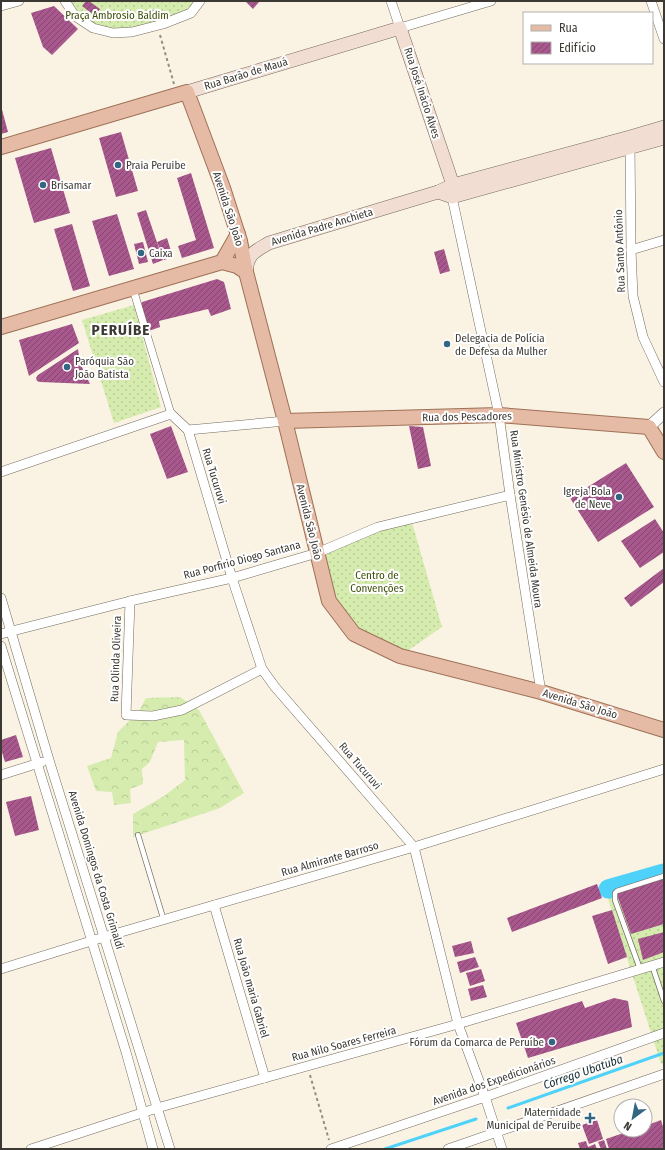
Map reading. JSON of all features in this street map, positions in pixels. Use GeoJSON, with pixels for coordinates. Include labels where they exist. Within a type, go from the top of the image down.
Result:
{"type":"FeatureCollection","features":[{"type":"Feature","properties":{"kind":"main road","name":"Rua Barão de Mauá"},"geometry":{"type":"LineString","coordinates":[[1,147],[400,28]]}},
{"type":"Feature","properties":{"kind":"main road","name":"Rua José Inácio Alves"},"geometry":{"type":"LineString","coordinates":[[400,28],[452,191]]}},
{"type":"Feature","properties":{"kind":"main road","name":"Avenida São João"},"geometry":{"type":"LineString","coordinates":[[182,94],[223,188],[238,234],[246,272],[285,421],[329,601],[354,634],[400,656],[541,692],[664,730]]}},
{"type":"Feature","properties":{"kind":"main road","name":"Avenida Padre Anchieta"},"geometry":{"type":"LineString","coordinates":[[246,272],[247,264],[252,253],[269,242],[438,192],[452,191],[630,142],[664,127]]}},
{"type":"Feature","properties":{"kind":"main road","name":"Avenida Padre Anchieta"},"geometry":{"type":"LineString","coordinates":[[630,142],[664,138]]}},
{"type":"Feature","properties":{"kind":"main road"},"geometry":{"type":"LineString","coordinates":[[222,262],[238,234]]}},
{"type":"Feature","properties":{"kind":"main road"},"geometry":{"type":"LineString","coordinates":[[1,327],[222,262],[237,266],[246,272]]}},
{"type":"Feature","properties":{"kind":"main road","name":"Rua dos Pescadores"},"geometry":{"type":"LineString","coordinates":[[285,421],[499,415],[649,427]]}},
{"type":"Feature","properties":{"kind":"main road"},"geometry":{"type":"LineString","coordinates":[[649,427],[664,452]]}},
{"type":"Feature","properties":{"kind":"street"},"geometry":{"type":"LineString","coordinates":[[1,6],[19,1]]}},
{"type":"Feature","properties":{"kind":"street"},"geometry":{"type":"LineString","coordinates":[[65,1],[75,16],[93,28],[113,34],[132,32],[157,26],[191,13],[200,1]]}},
{"type":"Feature","properties":{"kind":"street","name":"Rua José Inácio Alves"},"geometry":{"type":"LineString","coordinates":[[391,1],[400,28]]}},
{"type":"Feature","properties":{"kind":"street","name":"Rua Barão de Mauá"},"geometry":{"type":"LineString","coordinates":[[400,28],[491,1]]}},
{"type":"Feature","properties":{"kind":"street"},"geometry":{"type":"LineString","coordinates":[[651,1],[664,39]]}},
{"type":"Feature","properties":{"kind":"street","name":"Rua Santo Antônio"},"geometry":{"type":"LineString","coordinates":[[630,142],[633,296],[643,337],[664,382]]}},
{"type":"Feature","properties":{"kind":"street","name":"Rua Ministro Genésio de Almeida Moura"},"geometry":{"type":"LineString","coordinates":[[452,191],[499,415],[541,692]]}},
{"type":"Feature","properties":{"kind":"street"},"geometry":{"type":"LineString","coordinates":[[631,250],[664,240]]}},
{"type":"Feature","properties":{"kind":"street"},"geometry":{"type":"LineString","coordinates":[[132,289],[171,414],[188,430],[285,421]]}},
{"type":"Feature","properties":{"kind":"street"},"geometry":{"type":"LineString","coordinates":[[649,427],[664,413]]}},
{"type":"Feature","properties":{"kind":"street"},"geometry":{"type":"LineString","coordinates":[[1,472],[171,414]]}},
{"type":"Feature","properties":{"kind":"street","name":"Rua Tucuruvi"},"geometry":{"type":"LineString","coordinates":[[188,430],[232,578],[262,669],[275,687],[414,847],[458,1024],[485,1097],[502,1149]]}},
{"type":"Feature","properties":{"kind":"street","name":"Rua Porfirio Diogo Santana"},"geometry":{"type":"LineString","coordinates":[[1,634],[130,600],[232,578],[317,553],[378,527],[510,495]]}},
{"type":"Feature","properties":{"kind":"street","name":"Avenida Domingos da Costa Grimaldi"},"geometry":{"type":"LineString","coordinates":[[1,598],[49,760],[170,1149]]}},
{"type":"Feature","properties":{"kind":"street","name":"Rua Olinda Oliveira"},"geometry":{"type":"LineString","coordinates":[[130,600],[126,715],[153,716],[182,710],[262,669]]}},
{"type":"Feature","properties":{"kind":"street"},"geometry":{"type":"LineString","coordinates":[[1,646],[92,941],[153,1149]]}},
{"type":"Feature","properties":{"kind":"street"},"geometry":{"type":"LineString","coordinates":[[1,775],[49,760]]}},
{"type":"Feature","properties":{"kind":"street","name":"Rua Almirante Barroso"},"geometry":{"type":"LineString","coordinates":[[1,969],[104,937],[414,847],[664,769]]}},
{"type":"Feature","properties":{"kind":"street","name":"Rua João maria Gabriel"},"geometry":{"type":"LineString","coordinates":[[214,905],[265,1078]]}},
{"type":"Feature","properties":{"kind":"street","name":"Rua Nilo Soares Ferreira"},"geometry":{"type":"LineString","coordinates":[[31,1149],[157,1108],[458,1024],[664,962]]}},
{"type":"Feature","properties":{"kind":"street","name":"Avenida dos Expedicionários"},"geometry":{"type":"LineString","coordinates":[[331,1149],[485,1097],[664,1033]]}},
{"type":"Feature","properties":{"kind":"street"},"geometry":{"type":"LineString","coordinates":[[448,1149],[664,1074]]}},
{"type":"Feature","properties":{"kind":"lane"},"geometry":{"type":"LineString","coordinates":[[138,835],[164,920]]}},
{"type":"Feature","properties":{"kind":"lane"},"geometry":{"type":"LineString","coordinates":[[640,969],[615,900],[615,894],[617,891],[664,876]]}},
{"type":"Feature","properties":{"kind":"lane"},"geometry":{"type":"LineString","coordinates":[[652,965],[664,1001]]}},
{"type":"Feature","properties":{"kind":"path"},"geometry":{"type":"LineString","coordinates":[[152,10],[182,94]]}},
{"type":"Feature","properties":{"kind":"path"},"geometry":{"type":"LineString","coordinates":[[308,1066],[331,1149]]}},
{"type":"Feature","properties":{"kind":"green space","name":"Praça Ambrosio Baldim"},"geometry":{"type":"Polygon","coordinates":[[[69,1],[195,1],[188,9],[162,20],[131,28],[114,29],[94,24],[78,13],[69,1]]]}},
{"type":"Feature","properties":{"kind":"green space"},"geometry":{"type":"Polygon","coordinates":[[[134,305],[161,407],[114,423],[82,320],[134,305]]]}},
{"type":"Feature","properties":{"kind":"green space","name":"Centro de Convenções"},"geometry":{"type":"Polygon","coordinates":[[[411,519],[442,627],[400,656],[354,634],[329,601],[317,553],[411,519]]]}},
{"type":"Feature","properties":{"kind":"green space"},"geometry":{"type":"Polygon","coordinates":[[[180,697],[199,710],[244,793],[220,808],[133,837],[133,814],[164,796],[185,780],[184,740],[158,742],[150,762],[142,769],[143,784],[130,789],[131,803],[114,805],[112,792],[96,791],[87,766],[111,758],[118,732],[139,711],[146,698],[180,697]]]}},
{"type":"Feature","properties":{"kind":"green space"},"geometry":{"type":"Polygon","coordinates":[[[664,868],[664,1063],[661,1064],[603,883],[664,868]]]}},
{"type":"Feature","properties":{"kind":"building"},"geometry":{"type":"Polygon","coordinates":[[[86,1],[89,1],[100,9],[95,16],[82,6],[86,1]]]}},
{"type":"Feature","properties":{"kind":"building"},"geometry":{"type":"Polygon","coordinates":[[[245,1],[260,1],[253,9],[245,1]]]}},
{"type":"Feature","properties":{"kind":"building"},"geometry":{"type":"Polygon","coordinates":[[[54,6],[78,29],[52,55],[43,47],[31,13],[54,6]]]}},
{"type":"Feature","properties":{"kind":"building"},"geometry":{"type":"Polygon","coordinates":[[[1,106],[8,132],[1,134],[1,106]]]}},
{"type":"Feature","properties":{"kind":"building","name":"Praia Peruibe"},"geometry":{"type":"Polygon","coordinates":[[[121,132],[138,191],[116,197],[99,138],[121,132]]]}},
{"type":"Feature","properties":{"kind":"building","name":"Brisamar"},"geometry":{"type":"Polygon","coordinates":[[[51,148],[70,213],[34,223],[15,158],[51,148]]]}},
{"type":"Feature","properties":{"kind":"building"},"geometry":{"type":"Polygon","coordinates":[[[191,173],[214,248],[182,258],[178,246],[196,240],[177,178],[191,173]]]}},
{"type":"Feature","properties":{"kind":"building"},"geometry":{"type":"Polygon","coordinates":[[[146,210],[163,260],[153,264],[137,213],[146,210]]]}},
{"type":"Feature","properties":{"kind":"building"},"geometry":{"type":"Polygon","coordinates":[[[117,214],[134,269],[109,276],[92,221],[117,214]]]}},
{"type":"Feature","properties":{"kind":"building"},"geometry":{"type":"Polygon","coordinates":[[[72,224],[90,286],[73,291],[54,229],[72,224]]]}},
{"type":"Feature","properties":{"kind":"building"},"geometry":{"type":"Polygon","coordinates":[[[167,238],[173,257],[164,260],[157,242],[167,238]]]}},
{"type":"Feature","properties":{"kind":"building","name":"Caixa"},"geometry":{"type":"Polygon","coordinates":[[[143,242],[148,262],[139,264],[134,244],[143,242]]]}},
{"type":"Feature","properties":{"kind":"building"},"geometry":{"type":"Polygon","coordinates":[[[444,249],[450,271],[440,274],[434,252],[444,249]]]}},
{"type":"Feature","properties":{"kind":"building"},"geometry":{"type":"Polygon","coordinates":[[[217,279],[224,282],[231,309],[211,316],[208,309],[159,321],[160,327],[146,332],[139,308],[142,302],[217,279]]]}},
{"type":"Feature","properties":{"kind":"building"},"geometry":{"type":"Polygon","coordinates":[[[72,324],[79,343],[29,376],[19,340],[72,324]]]}},
{"type":"Feature","properties":{"kind":"building","name":"Paróquia São João Batista"},"geometry":{"type":"Polygon","coordinates":[[[78,349],[80,363],[90,384],[37,381],[36,378],[38,375],[78,349]]]}},
{"type":"Feature","properties":{"kind":"building"},"geometry":{"type":"Polygon","coordinates":[[[171,426],[188,472],[167,479],[150,434],[171,426]]]}},
{"type":"Feature","properties":{"kind":"building"},"geometry":{"type":"Polygon","coordinates":[[[409,426],[423,427],[431,466],[418,469],[409,426]]]}},
{"type":"Feature","properties":{"kind":"building"},"geometry":{"type":"Polygon","coordinates":[[[626,463],[654,507],[598,542],[570,498],[626,463]]]}},
{"type":"Feature","properties":{"kind":"building"},"geometry":{"type":"Polygon","coordinates":[[[655,519],[664,533],[664,552],[640,568],[621,541],[655,519]]]}},
{"type":"Feature","properties":{"kind":"building"},"geometry":{"type":"Polygon","coordinates":[[[664,568],[664,582],[631,607],[624,598],[664,568]]]}},
{"type":"Feature","properties":{"kind":"building"},"geometry":{"type":"Polygon","coordinates":[[[16,735],[23,757],[5,762],[1,749],[1,740],[16,735]]]}},
{"type":"Feature","properties":{"kind":"building"},"geometry":{"type":"Polygon","coordinates":[[[31,796],[39,830],[15,836],[6,802],[31,796]]]}},
{"type":"Feature","properties":{"kind":"building"},"geometry":{"type":"Polygon","coordinates":[[[664,879],[664,924],[631,934],[616,892],[664,879]]]}},
{"type":"Feature","properties":{"kind":"building"},"geometry":{"type":"Polygon","coordinates":[[[597,884],[602,898],[512,932],[507,918],[597,884]]]}},
{"type":"Feature","properties":{"kind":"building"},"geometry":{"type":"Polygon","coordinates":[[[612,910],[627,957],[608,964],[592,916],[612,910]]]}},
{"type":"Feature","properties":{"kind":"building"},"geometry":{"type":"Polygon","coordinates":[[[664,932],[664,952],[643,960],[638,939],[664,932]]]}},
{"type":"Feature","properties":{"kind":"building"},"geometry":{"type":"Polygon","coordinates":[[[471,941],[474,953],[455,957],[452,946],[471,941]]]}},
{"type":"Feature","properties":{"kind":"building"},"geometry":{"type":"Polygon","coordinates":[[[475,957],[479,967],[460,973],[457,962],[475,957]]]}},
{"type":"Feature","properties":{"kind":"building"},"geometry":{"type":"Polygon","coordinates":[[[481,969],[485,981],[470,986],[466,973],[481,969]]]}},
{"type":"Feature","properties":{"kind":"building"},"geometry":{"type":"Polygon","coordinates":[[[483,985],[487,997],[471,1001],[468,989],[483,985]]]}},
{"type":"Feature","properties":{"kind":"building","name":"Fórum da Comarca de Peruíbe"},"geometry":{"type":"Polygon","coordinates":[[[614,998],[628,1001],[632,1027],[528,1058],[516,1023],[582,1001],[585,1008],[614,998]]]}},
{"type":"Feature","properties":{"kind":"building"},"geometry":{"type":"Polygon","coordinates":[[[597,1120],[603,1139],[589,1144],[582,1125],[597,1120]]]}},
{"type":"Feature","properties":{"kind":"building"},"geometry":{"type":"Polygon","coordinates":[[[661,1120],[664,1130],[664,1149],[609,1149],[606,1139],[613,1137],[613,1138],[653,1138],[653,1123],[661,1120]]]}},
{"type":"Feature","properties":{"kind":"building"},"geometry":{"type":"Polygon","coordinates":[[[604,1140],[607,1149],[601,1149],[598,1142],[604,1140]]]}},
{"type":"Feature","properties":{"kind":"building"},"geometry":{"type":"Polygon","coordinates":[[[586,1141],[588,1147],[595,1144],[597,1149],[580,1149],[578,1143],[586,1141]]]}},
{"type":"Feature","properties":{"kind":"waterway"},"geometry":{"type":"LineString","coordinates":[[608,889],[664,873]]}},
{"type":"Feature","properties":{"kind":"waterway","name":"Córrego Ubatuba"},"geometry":{"type":"LineString","coordinates":[[508,1108],[664,1053]]}},
{"type":"Feature","properties":{"kind":"waterway","name":"Córrego Ubatuba"},"geometry":{"type":"LineString","coordinates":[[385,1149],[476,1119]]}},
{"type":"Feature","properties":{"kind":"place","name":"Praia Peruibe"},"geometry":{"type":"Point","coordinates":[118,165]}},
{"type":"Feature","properties":{"kind":"place","name":"Brisamar"},"geometry":{"type":"Point","coordinates":[43,185]}},
{"type":"Feature","properties":{"kind":"place","name":"Caixa"},"geometry":{"type":"Point","coordinates":[141,253]}},
{"type":"Feature","properties":{"kind":"place","name":"Delegacia de Polícia de Defesa da Mulher"},"geometry":{"type":"Point","coordinates":[447,344]}},
{"type":"Feature","properties":{"kind":"place","name":"Paróquia São João Batista"},"geometry":{"type":"Point","coordinates":[67,367]}},
{"type":"Feature","properties":{"kind":"place","name":"Igreja Bola de Neve"},"geometry":{"type":"Point","coordinates":[619,497]}},
{"type":"Feature","properties":{"kind":"place","name":"Fórum da Comarca de Peruíbe"},"geometry":{"type":"Point","coordinates":[552,1042]}},
{"type":"Feature","properties":{"kind":"place","name":"Maternidade Municipal de Peruibe"},"geometry":{"type":"Point","coordinates":[590,1118]}},
{"type":"Feature","properties":{"kind":"district","name":"PERUÍBE"},"geometry":{"type":"Point","coordinates":[121,330]}}]}
